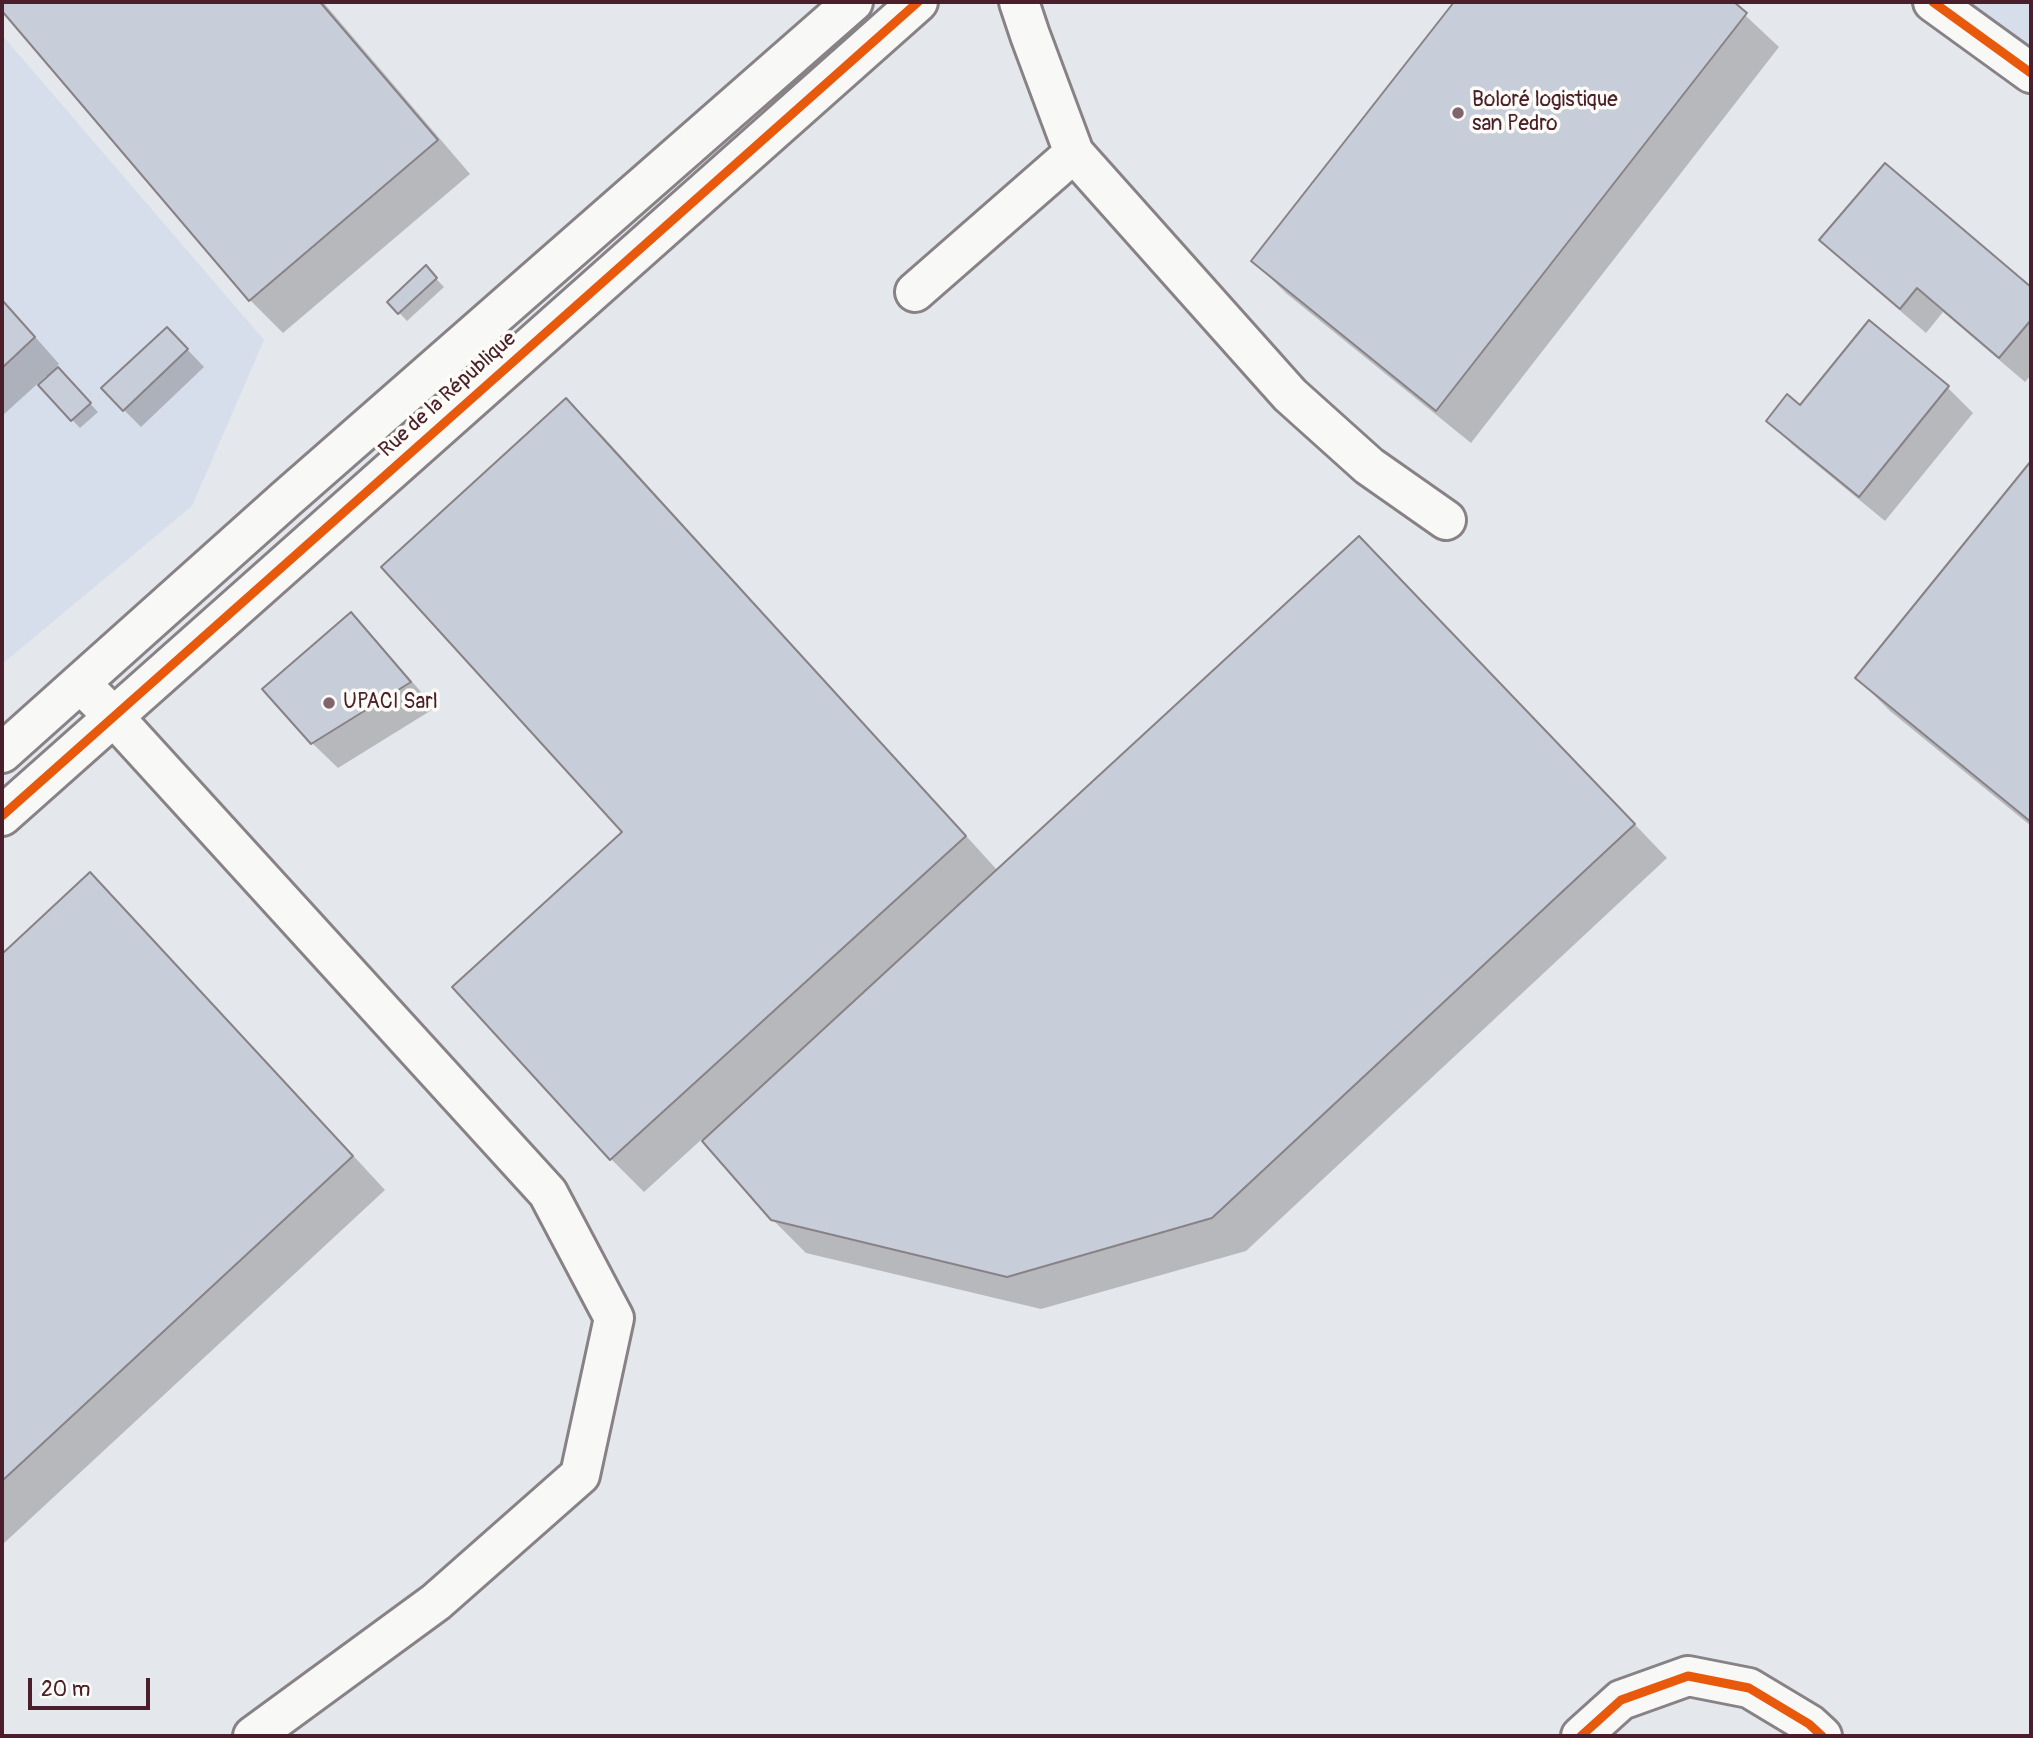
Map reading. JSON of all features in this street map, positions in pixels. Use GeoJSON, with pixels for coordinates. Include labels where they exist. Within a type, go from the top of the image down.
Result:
{"type":"FeatureCollection","features":[{"type":"Feature","properties":{"kind":"street","name":"Rue de la République"},"geometry":{"type":"LineString","coordinates":[[2,753],[287,498],[853,2]]}},
{"type":"Feature","properties":{"kind":"street","name":"Rue de la République"},"geometry":{"type":"LineString","coordinates":[[2,816],[918,2]]}},
{"type":"Feature","properties":{"kind":"street"},"geometry":{"type":"LineString","coordinates":[[1019,2],[1074,153],[1290,395],[1369,466],[1446,520]]}},
{"type":"Feature","properties":{"kind":"street"},"geometry":{"type":"LineString","coordinates":[[1933,2],[2031,73]]}},
{"type":"Feature","properties":{"kind":"street"},"geometry":{"type":"LineString","coordinates":[[915,292],[1074,153]]}},
{"type":"Feature","properties":{"kind":"street"},"geometry":{"type":"LineString","coordinates":[[80,683],[548,1194],[614,1318],[580,1475],[436,1602],[253,1736]]}},
{"type":"Feature","properties":{"kind":"street"},"geometry":{"type":"LineString","coordinates":[[1581,1736],[1621,1700],[1688,1676],[1749,1688],[1809,1724],[1822,1736]]}},
{"type":"Feature","properties":{"kind":"shaded area"},"geometry":{"type":"Polygon","coordinates":[[[1931,2],[2031,2],[2031,77],[1931,2]]]}},
{"type":"Feature","properties":{"kind":"shaded area"},"geometry":{"type":"Polygon","coordinates":[[[2,35],[264,340],[192,506],[2,664],[2,35]]]}},
{"type":"Feature","properties":{"kind":"building"},"geometry":{"type":"Polygon","coordinates":[[[2,2],[320,2],[438,140],[249,301],[2,11],[2,2]]]}},
{"type":"Feature","properties":{"kind":"building"},"geometry":{"type":"Polygon","coordinates":[[[1454,2],[1734,2],[1747,13],[1436,411],[1251,261],[1454,2]]]}},
{"type":"Feature","properties":{"kind":"building"},"geometry":{"type":"Polygon","coordinates":[[[1885,163],[2031,287],[2031,320],[1999,358],[1917,288],[1900,309],[1819,240],[1885,163]]]}},
{"type":"Feature","properties":{"kind":"building"},"geometry":{"type":"Polygon","coordinates":[[[426,265],[437,278],[398,314],[387,302],[426,265]]]}},
{"type":"Feature","properties":{"kind":"building"},"geometry":{"type":"Polygon","coordinates":[[[2,300],[35,337],[2,368],[2,300]]]}},
{"type":"Feature","properties":{"kind":"building"},"geometry":{"type":"Polygon","coordinates":[[[1869,320],[1949,386],[1859,497],[1766,421],[1787,394],[1800,405],[1869,320]]]}},
{"type":"Feature","properties":{"kind":"building"},"geometry":{"type":"Polygon","coordinates":[[[167,327],[188,349],[123,411],[101,388],[167,327]]]}},
{"type":"Feature","properties":{"kind":"building"},"geometry":{"type":"Polygon","coordinates":[[[58,367],[91,403],[71,421],[38,385],[58,367]]]}},
{"type":"Feature","properties":{"kind":"building"},"geometry":{"type":"Polygon","coordinates":[[[566,398],[966,836],[610,1160],[452,987],[622,832],[381,567],[566,398]]]}},
{"type":"Feature","properties":{"kind":"building"},"geometry":{"type":"Polygon","coordinates":[[[2031,461],[2031,822],[1855,678],[2031,461]]]}},
{"type":"Feature","properties":{"kind":"building"},"geometry":{"type":"Polygon","coordinates":[[[1359,536],[1635,824],[1212,1218],[1007,1277],[771,1220],[702,1141],[1359,536]]]}},
{"type":"Feature","properties":{"kind":"building"},"geometry":{"type":"Polygon","coordinates":[[[351,612],[411,682],[311,744],[262,689],[351,612]]]}},
{"type":"Feature","properties":{"kind":"building"},"geometry":{"type":"Polygon","coordinates":[[[90,872],[353,1156],[2,1481],[2,954],[90,872]]]}},
{"type":"Feature","properties":{"kind":"cycle path"},"geometry":{"type":"LineString","coordinates":[[2,816],[918,2]]}},
{"type":"Feature","properties":{"kind":"cycle path"},"geometry":{"type":"LineString","coordinates":[[1933,2],[2031,73]]}},
{"type":"Feature","properties":{"kind":"cycle path"},"geometry":{"type":"LineString","coordinates":[[1581,1736],[1621,1700],[1688,1676],[1749,1688],[1809,1724],[1822,1736]]}},
{"type":"Feature","properties":{"kind":"place","name":"Boloré logistique san Pedro"},"geometry":{"type":"Point","coordinates":[1458,113]}},
{"type":"Feature","properties":{"kind":"place","name":"UPACI Sarl"},"geometry":{"type":"Point","coordinates":[329,703]}}]}
